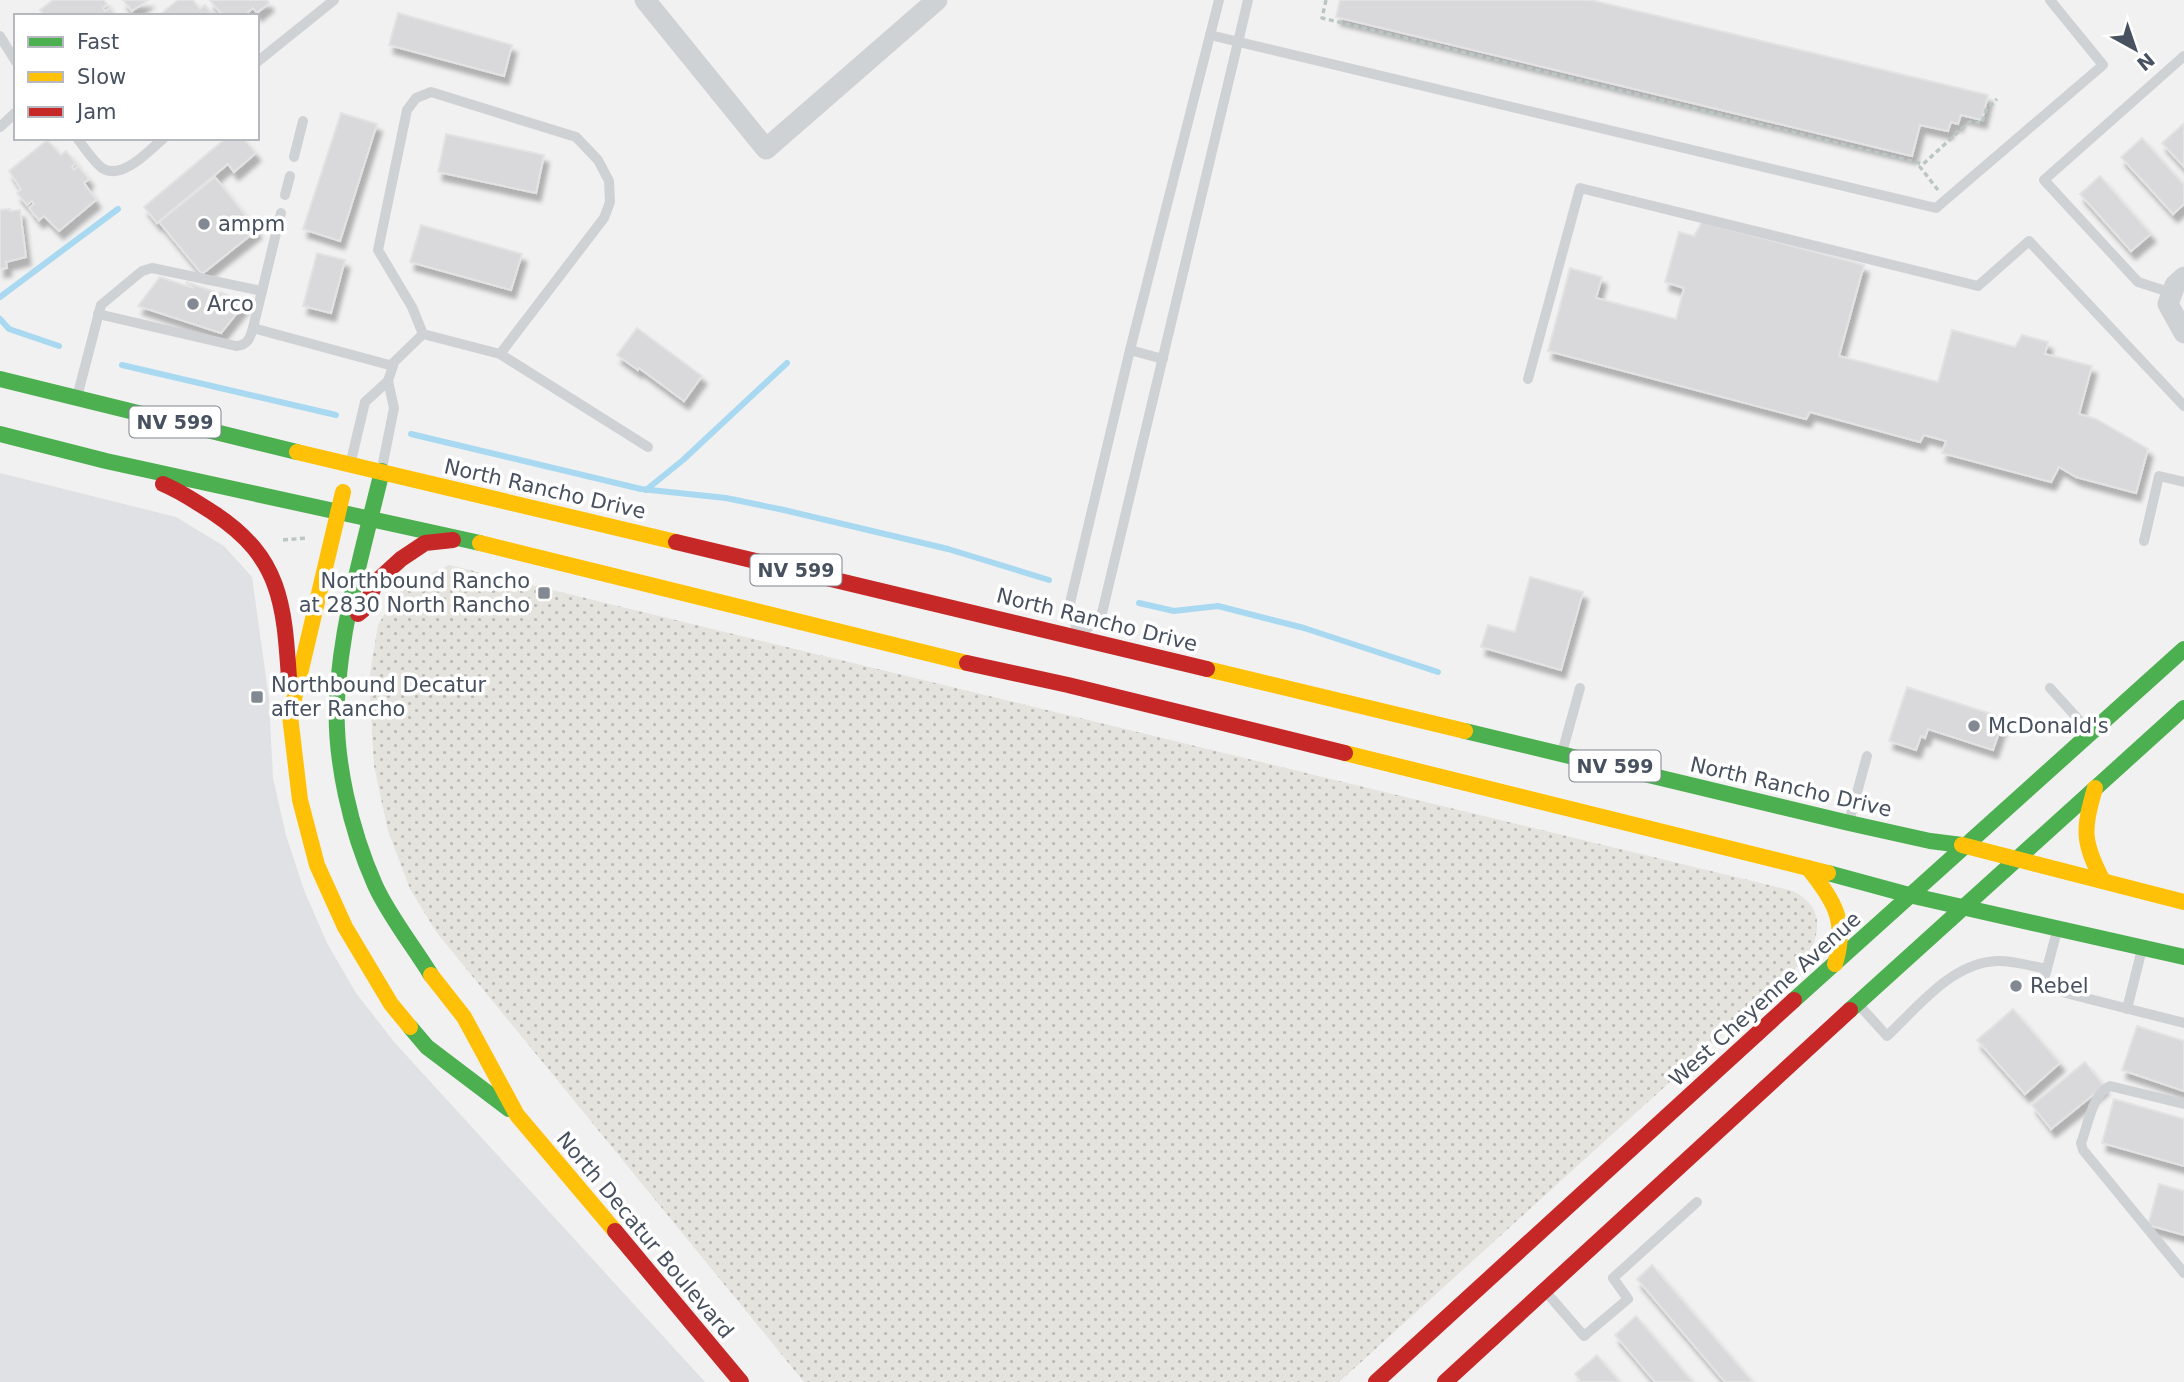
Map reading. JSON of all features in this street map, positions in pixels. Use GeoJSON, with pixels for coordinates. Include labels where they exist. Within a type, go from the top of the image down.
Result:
{"type":"FeatureCollection","features":[{"type":"Feature","properties":{"kind":"main road","name":"North Rancho Drive"},"geometry":{"type":"LineString","coordinates":[[0,379],[1078,643],[1562,753],[1849,823],[1966,846],[2184,902]]}},
{"type":"Feature","properties":{"kind":"main road","name":"NV 599"},"geometry":{"type":"LineString","coordinates":[[0,434],[106,461],[466,539],[932,655],[1070,679],[1909,895],[2184,957]]}},
{"type":"Feature","properties":{"kind":"main road"},"geometry":{"type":"LineString","coordinates":[[106,461],[174,488],[236,527],[262,555],[275,580],[282,603],[290,716]]}},
{"type":"Feature","properties":{"kind":"main road","name":"North Decatur Boulevard"},"geometry":{"type":"LineString","coordinates":[[350,464],[290,716],[300,800],[308,834],[329,895],[356,948],[391,1004],[427,1047],[517,1115]]}},
{"type":"Feature","properties":{"kind":"main road","name":"North Decatur Boulevard"},"geometry":{"type":"LineString","coordinates":[[382,471],[346,625],[337,701],[341,763],[353,826],[376,887],[435,981],[464,1017],[517,1115],[741,1382]]}},
{"type":"Feature","properties":{"kind":"main road"},"geometry":{"type":"LineString","coordinates":[[346,625],[363,610],[377,581],[414,550],[425,543],[466,539]]}},
{"type":"Feature","properties":{"kind":"main road","name":"West Cheyenne Avenue"},"geometry":{"type":"LineString","coordinates":[[1376,1382],[1909,895],[2184,649]]}},
{"type":"Feature","properties":{"kind":"main road"},"geometry":{"type":"LineString","coordinates":[[1445,1382],[2016,858],[2184,708]]}},
{"type":"Feature","properties":{"kind":"main road"},"geometry":{"type":"LineString","coordinates":[[2095,788],[2085,830],[2085,844],[2103,881]]}},
{"type":"Feature","properties":{"kind":"main road"},"geometry":{"type":"LineString","coordinates":[[1808,868],[1829,893],[1838,913],[1842,932],[1841,949],[1835,964]]}},
{"type":"Feature","properties":{"kind":"street"},"geometry":{"type":"LineString","coordinates":[[645,0],[766,149],[937,0]]}},
{"type":"Feature","properties":{"kind":"street"},"geometry":{"type":"LineString","coordinates":[[2174,291],[2184,333]]}},
{"type":"Feature","properties":{"kind":"lane"},"geometry":{"type":"LineString","coordinates":[[259,60],[334,0]]}},
{"type":"Feature","properties":{"kind":"lane"},"geometry":{"type":"LineString","coordinates":[[1078,643],[1070,603],[1130,350],[1219,0]]}},
{"type":"Feature","properties":{"kind":"lane"},"geometry":{"type":"LineString","coordinates":[[1078,643],[1102,613],[1248,0]]}},
{"type":"Feature","properties":{"kind":"lane"},"geometry":{"type":"LineString","coordinates":[[1210,35],[1936,208],[2103,65],[2050,0]]}},
{"type":"Feature","properties":{"kind":"lane"},"geometry":{"type":"LineString","coordinates":[[0,36],[14,59]]}},
{"type":"Feature","properties":{"kind":"lane"},"geometry":{"type":"LineString","coordinates":[[2174,291],[2138,282],[2044,180],[2184,57]]}},
{"type":"Feature","properties":{"kind":"lane"},"geometry":{"type":"LineString","coordinates":[[423,334],[412,307],[378,250],[407,110],[416,98],[430,92],[576,137],[598,160],[609,181],[610,202],[604,218],[500,354]]}},
{"type":"Feature","properties":{"kind":"lane"},"geometry":{"type":"LineString","coordinates":[[0,127],[14,115]]}},
{"type":"Feature","properties":{"kind":"lane"},"geometry":{"type":"LineString","coordinates":[[294,158],[303,121]]}},
{"type":"Feature","properties":{"kind":"lane"},"geometry":{"type":"LineString","coordinates":[[79,140],[101,167],[112,172],[125,169],[161,140]]}},
{"type":"Feature","properties":{"kind":"lane"},"geometry":{"type":"LineString","coordinates":[[285,195],[290,176]]}},
{"type":"Feature","properties":{"kind":"lane"},"geometry":{"type":"LineString","coordinates":[[1528,379],[1580,188],[1978,286],[2029,241],[2184,406]]}},
{"type":"Feature","properties":{"kind":"lane"},"geometry":{"type":"LineString","coordinates":[[98,314],[236,346],[243,345],[249,340],[253,328],[281,213]]}},
{"type":"Feature","properties":{"kind":"lane"},"geometry":{"type":"LineString","coordinates":[[77,399],[101,305],[142,271],[152,268],[262,291]]}},
{"type":"Feature","properties":{"kind":"lane"},"geometry":{"type":"LineString","coordinates":[[253,328],[391,365]]}},
{"type":"Feature","properties":{"kind":"lane"},"geometry":{"type":"LineString","coordinates":[[382,471],[394,408],[388,381],[391,365],[423,334]]}},
{"type":"Feature","properties":{"kind":"lane"},"geometry":{"type":"LineString","coordinates":[[423,334],[500,354],[649,447]]}},
{"type":"Feature","properties":{"kind":"lane"},"geometry":{"type":"LineString","coordinates":[[1130,350],[1163,359]]}},
{"type":"Feature","properties":{"kind":"lane"},"geometry":{"type":"LineString","coordinates":[[350,464],[365,402],[388,381]]}},
{"type":"Feature","properties":{"kind":"lane"},"geometry":{"type":"LineString","coordinates":[[2144,541],[2159,476],[2184,482]]}},
{"type":"Feature","properties":{"kind":"lane"},"geometry":{"type":"LineString","coordinates":[[1562,753],[1580,688]]}},
{"type":"Feature","properties":{"kind":"lane"},"geometry":{"type":"LineString","coordinates":[[2050,688],[2090,733]]}},
{"type":"Feature","properties":{"kind":"lane"},"geometry":{"type":"LineString","coordinates":[[1849,823],[1867,756]]}},
{"type":"Feature","properties":{"kind":"lane"},"geometry":{"type":"LineString","coordinates":[[2058,927],[2042,987],[2184,1023]]}},
{"type":"Feature","properties":{"kind":"lane"},"geometry":{"type":"LineString","coordinates":[[2127,1009],[2143,947]]}},
{"type":"Feature","properties":{"kind":"lane"},"geometry":{"type":"LineString","coordinates":[[1858,1003],[1887,1036],[1948,979],[1962,970],[1999,961],[2047,969]]}},
{"type":"Feature","properties":{"kind":"lane"},"geometry":{"type":"LineString","coordinates":[[2184,1104],[2110,1086],[2098,1096],[2081,1143],[2083,1150],[2184,1273]]}},
{"type":"Feature","properties":{"kind":"lane"},"geometry":{"type":"LineString","coordinates":[[1545,1290],[1584,1336],[1628,1299],[1614,1278],[1697,1202]]}},
{"type":"Feature","properties":{"kind":"path"},"geometry":{"type":"LineString","coordinates":[[1326,0],[1322,18],[1923,164]]}},
{"type":"Feature","properties":{"kind":"path"},"geometry":{"type":"LineString","coordinates":[[1945,200],[1920,167],[1969,122],[1982,123],[1986,110],[1997,99]]}},
{"type":"Feature","properties":{"kind":"path"},"geometry":{"type":"LineString","coordinates":[[277,541],[318,537]]}},
{"type":"Feature","properties":{"kind":"shaded area"},"geometry":{"type":"Polygon","coordinates":[[[0,473],[176,517],[224,546],[252,577],[269,699],[273,778],[286,835],[304,890],[327,943],[356,993],[395,1043],[705,1382],[0,1382],[0,473]]]}},
{"type":"Feature","properties":{"kind":"sand"},"geometry":{"type":"Polygon","coordinates":[[[449,565],[1793,891],[1803,897],[1814,911],[1817,919],[1816,936],[1809,956],[1339,1382],[804,1382],[437,933],[410,889],[388,831],[374,766],[369,680],[378,625],[400,589],[449,565]]]}},
{"type":"Feature","properties":{"kind":"building"},"geometry":{"type":"Polygon","coordinates":[[[53,0],[104,0],[107,4],[103,8],[105,11],[110,8],[115,14],[43,14],[40,10],[53,0]]]}},
{"type":"Feature","properties":{"kind":"building"},"geometry":{"type":"Polygon","coordinates":[[[123,0],[148,0],[132,11],[123,0]]]}},
{"type":"Feature","properties":{"kind":"building"},"geometry":{"type":"Polygon","coordinates":[[[178,0],[193,0],[200,9],[205,5],[212,14],[160,14],[178,0]]]}},
{"type":"Feature","properties":{"kind":"building"},"geometry":{"type":"Polygon","coordinates":[[[210,0],[267,0],[269,3],[257,13],[253,8],[246,14],[221,14],[210,0]]]}},
{"type":"Feature","properties":{"kind":"building"},"geometry":{"type":"Polygon","coordinates":[[[1340,0],[1591,0],[1988,95],[1982,120],[1961,115],[1958,124],[1951,122],[1948,131],[1920,125],[1912,156],[1336,17],[1340,0]]]}},
{"type":"Feature","properties":{"kind":"building"},"geometry":{"type":"Polygon","coordinates":[[[398,13],[512,45],[504,76],[389,45],[398,13]]]}},
{"type":"Feature","properties":{"kind":"building"},"geometry":{"type":"Polygon","coordinates":[[[341,113],[377,124],[340,241],[303,229],[341,113]]]}},
{"type":"Feature","properties":{"kind":"building"},"geometry":{"type":"Polygon","coordinates":[[[2183,124],[2184,126],[2184,167],[2162,143],[2183,124]]]}},
{"type":"Feature","properties":{"kind":"building"},"geometry":{"type":"Polygon","coordinates":[[[446,134],[544,155],[536,193],[438,172],[446,134]]]}},
{"type":"Feature","properties":{"kind":"building"},"geometry":{"type":"Polygon","coordinates":[[[2142,138],[2184,185],[2184,204],[2173,214],[2121,157],[2142,138]]]}},
{"type":"Feature","properties":{"kind":"building"},"geometry":{"type":"Polygon","coordinates":[[[47,140],[61,155],[66,151],[76,163],[72,167],[74,170],[78,166],[89,179],[84,183],[96,200],[59,231],[44,216],[39,220],[29,208],[34,204],[32,201],[27,205],[17,193],[21,189],[9,171],[47,140]]]}},
{"type":"Feature","properties":{"kind":"building"},"geometry":{"type":"Polygon","coordinates":[[[224,140],[245,140],[256,153],[234,172],[228,164],[157,223],[144,207],[224,140]]]}},
{"type":"Feature","properties":{"kind":"building"},"geometry":{"type":"Polygon","coordinates":[[[2100,176],[2151,234],[2131,251],[2080,194],[2100,176]]]}},
{"type":"Feature","properties":{"kind":"building"},"geometry":{"type":"Polygon","coordinates":[[[215,177],[257,230],[202,274],[159,222],[215,177]]]}},
{"type":"Feature","properties":{"kind":"building"},"geometry":{"type":"Polygon","coordinates":[[[0,210],[20,210],[26,257],[6,262],[7,268],[0,269],[0,210]]]}},
{"type":"Feature","properties":{"kind":"building"},"geometry":{"type":"Polygon","coordinates":[[[1702,222],[1864,265],[1839,356],[1938,382],[1952,330],[2015,347],[2022,335],[2048,342],[2045,354],[2092,366],[2079,414],[2096,419],[2148,449],[2136,493],[2076,477],[2059,467],[2051,482],[1942,453],[1946,441],[1924,435],[1920,442],[1810,412],[1806,419],[1548,351],[1570,268],[1602,277],[1596,298],[1676,319],[1684,288],[1665,282],[1679,232],[1694,236],[1702,222]]]}},
{"type":"Feature","properties":{"kind":"building"},"geometry":{"type":"Polygon","coordinates":[[[421,225],[522,254],[511,290],[410,262],[421,225]]]}},
{"type":"Feature","properties":{"kind":"building"},"geometry":{"type":"Polygon","coordinates":[[[317,253],[345,260],[331,313],[303,306],[317,253]]]}},
{"type":"Feature","properties":{"kind":"building"},"geometry":{"type":"Polygon","coordinates":[[[160,277],[193,288],[186,282],[224,295],[220,292],[245,303],[221,333],[138,306],[160,277]]]}},
{"type":"Feature","properties":{"kind":"building"},"geometry":{"type":"Polygon","coordinates":[[[637,328],[702,376],[684,401],[617,355],[637,328]]]}},
{"type":"Feature","properties":{"kind":"building"},"geometry":{"type":"Polygon","coordinates":[[[1530,577],[1583,592],[1561,670],[1481,647],[1488,625],[1515,632],[1530,577]]]}},
{"type":"Feature","properties":{"kind":"building"},"geometry":{"type":"Polygon","coordinates":[[[1907,687],[2004,718],[1993,750],[1928,729],[1925,738],[1921,736],[1916,750],[1889,741],[1907,687]]]}},
{"type":"Feature","properties":{"kind":"building"},"geometry":{"type":"Polygon","coordinates":[[[2013,1009],[2060,1063],[2025,1094],[1977,1040],[2013,1009]]]}},
{"type":"Feature","properties":{"kind":"building"},"geometry":{"type":"Polygon","coordinates":[[[2137,1026],[2184,1041],[2184,1091],[2122,1070],[2137,1026]]]}},
{"type":"Feature","properties":{"kind":"building"},"geometry":{"type":"Polygon","coordinates":[[[2085,1062],[2104,1086],[2051,1129],[2032,1105],[2085,1062]]]}},
{"type":"Feature","properties":{"kind":"building"},"geometry":{"type":"Polygon","coordinates":[[[2114,1099],[2184,1119],[2184,1166],[2102,1143],[2114,1099]]]}},
{"type":"Feature","properties":{"kind":"building"},"geometry":{"type":"Polygon","coordinates":[[[2159,1184],[2184,1191],[2184,1235],[2148,1225],[2159,1184]]]}},
{"type":"Feature","properties":{"kind":"building"},"geometry":{"type":"Polygon","coordinates":[[[1652,1265],[1753,1382],[1725,1382],[1637,1279],[1652,1265]]]}},
{"type":"Feature","properties":{"kind":"building"},"geometry":{"type":"Polygon","coordinates":[[[1636,1316],[1693,1382],[1655,1382],[1615,1335],[1636,1316]]]}},
{"type":"Feature","properties":{"kind":"building"},"geometry":{"type":"Polygon","coordinates":[[[1597,1355],[1620,1382],[1581,1382],[1575,1374],[1597,1355]]]}},
{"type":"Feature","properties":{"kind":"waterway"},"geometry":{"type":"LineString","coordinates":[[0,297],[118,209]]}},
{"type":"Feature","properties":{"kind":"waterway"},"geometry":{"type":"LineString","coordinates":[[0,319],[9,329],[59,346]]}},
{"type":"Feature","properties":{"kind":"waterway"},"geometry":{"type":"LineString","coordinates":[[646,490],[683,460],[787,363]]}},
{"type":"Feature","properties":{"kind":"waterway"},"geometry":{"type":"LineString","coordinates":[[122,365],[336,415]]}},
{"type":"Feature","properties":{"kind":"waterway"},"geometry":{"type":"LineString","coordinates":[[411,434],[641,489],[726,498],[784,510],[948,549],[1049,580]]}},
{"type":"Feature","properties":{"kind":"waterway"},"geometry":{"type":"LineString","coordinates":[[1139,603],[1174,611],[1218,606],[1304,628],[1438,672]]}},
{"type":"Feature","properties":{"kind":"traffic: fast"},"geometry":{"type":"LineString","coordinates":[[0,379],[297,452]]}},
{"type":"Feature","properties":{"kind":"traffic: fast"},"geometry":{"type":"LineString","coordinates":[[0,434],[106,461],[480,543]]}},
{"type":"Feature","properties":{"kind":"traffic: fast"},"geometry":{"type":"LineString","coordinates":[[382,471],[354,584],[343,642],[337,700],[338,747],[346,795],[366,864],[387,908],[431,975]]}},
{"type":"Feature","properties":{"kind":"traffic: fast"},"geometry":{"type":"LineString","coordinates":[[1794,1000],[2184,649]]}},
{"type":"Feature","properties":{"kind":"traffic: fast"},"geometry":{"type":"LineString","coordinates":[[1850,1010],[2184,708]]}},
{"type":"Feature","properties":{"kind":"traffic: fast"},"geometry":{"type":"LineString","coordinates":[[1465,731],[1849,823],[1930,841],[1962,845]]}},
{"type":"Feature","properties":{"kind":"traffic: fast"},"geometry":{"type":"LineString","coordinates":[[1828,873],[1909,895],[2184,957]]}},
{"type":"Feature","properties":{"kind":"traffic: fast"},"geometry":{"type":"LineString","coordinates":[[410,1027],[427,1047],[509,1109]]}},
{"type":"Feature","properties":{"kind":"traffic: slow"},"geometry":{"type":"LineString","coordinates":[[297,452],[676,542]]}},
{"type":"Feature","properties":{"kind":"traffic: slow"},"geometry":{"type":"LineString","coordinates":[[343,492],[290,716],[300,800],[317,865],[345,927],[391,1004],[410,1027]]}},
{"type":"Feature","properties":{"kind":"traffic: slow"},"geometry":{"type":"LineString","coordinates":[[480,543],[967,663]]}},
{"type":"Feature","properties":{"kind":"traffic: slow"},"geometry":{"type":"LineString","coordinates":[[1207,669],[1465,731]]}},
{"type":"Feature","properties":{"kind":"traffic: slow"},"geometry":{"type":"LineString","coordinates":[[1345,753],[1828,873]]}},
{"type":"Feature","properties":{"kind":"traffic: slow"},"geometry":{"type":"LineString","coordinates":[[2095,788],[2088,815],[2087,835],[2091,856],[2103,881]]}},
{"type":"Feature","properties":{"kind":"traffic: slow"},"geometry":{"type":"LineString","coordinates":[[1962,845],[2184,902]]}},
{"type":"Feature","properties":{"kind":"traffic: slow"},"geometry":{"type":"LineString","coordinates":[[1808,868],[1836,912],[1840,936],[1835,964]]}},
{"type":"Feature","properties":{"kind":"traffic: slow"},"geometry":{"type":"LineString","coordinates":[[431,975],[464,1017],[517,1115],[615,1231]]}},
{"type":"Feature","properties":{"kind":"traffic: jam"},"geometry":{"type":"LineString","coordinates":[[163,484],[215,514],[237,531],[254,548],[266,566],[281,605],[289,678]]}},
{"type":"Feature","properties":{"kind":"traffic: jam"},"geometry":{"type":"LineString","coordinates":[[358,614],[363,610],[377,581],[401,559],[425,543],[453,540]]}},
{"type":"Feature","properties":{"kind":"traffic: jam"},"geometry":{"type":"LineString","coordinates":[[676,542],[1207,669]]}},
{"type":"Feature","properties":{"kind":"traffic: jam"},"geometry":{"type":"LineString","coordinates":[[967,663],[1345,753]]}},
{"type":"Feature","properties":{"kind":"traffic: jam"},"geometry":{"type":"LineString","coordinates":[[1376,1382],[1794,1000]]}},
{"type":"Feature","properties":{"kind":"traffic: jam"},"geometry":{"type":"LineString","coordinates":[[1445,1382],[1850,1010]]}},
{"type":"Feature","properties":{"kind":"traffic: jam"},"geometry":{"type":"LineString","coordinates":[[615,1231],[741,1382]]}},
{"type":"Feature","properties":{"kind":"place","name":"ampm"},"geometry":{"type":"Point","coordinates":[204,224]}},
{"type":"Feature","properties":{"kind":"place","name":"Arco"},"geometry":{"type":"Point","coordinates":[193,304]}},
{"type":"Feature","properties":{"kind":"place","name":"Northbound Rancho at 2830 North Rancho"},"geometry":{"type":"Point","coordinates":[544,593]}},
{"type":"Feature","properties":{"kind":"place","name":"Northbound Decatur after Rancho"},"geometry":{"type":"Point","coordinates":[257,697]}},
{"type":"Feature","properties":{"kind":"place","name":"McDonald's"},"geometry":{"type":"Point","coordinates":[1974,726]}},
{"type":"Feature","properties":{"kind":"place","name":"Rebel"},"geometry":{"type":"Point","coordinates":[2016,986]}}]}
